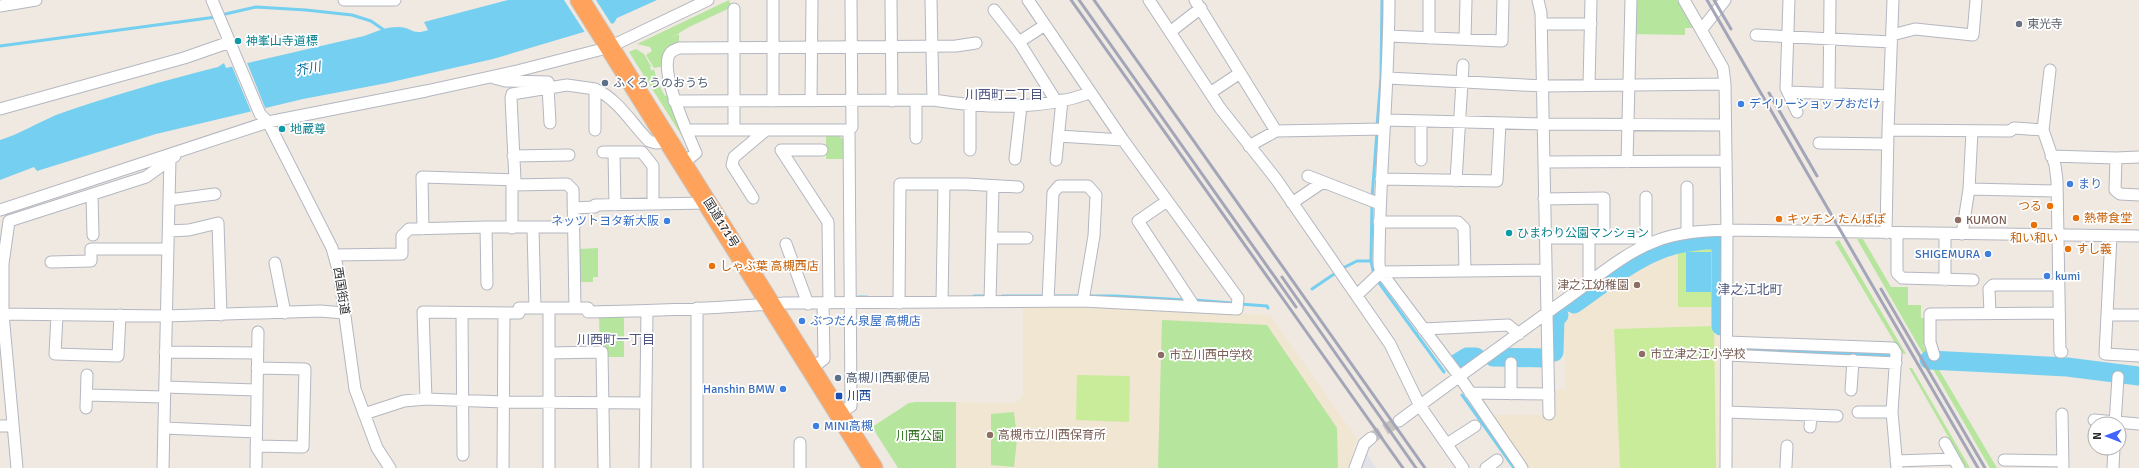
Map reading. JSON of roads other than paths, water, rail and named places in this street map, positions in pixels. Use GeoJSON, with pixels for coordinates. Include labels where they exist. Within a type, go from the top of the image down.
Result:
{"type":"FeatureCollection","features":[{"type":"Feature","properties":{"kind":"highway","name":"国道171号"},"geometry":{"type":"LineString","coordinates":[[580,0],[840,413],[873,468]]}},
{"type":"Feature","properties":{"kind":"street"},"geometry":{"type":"LineString","coordinates":[[0,6],[36,0]]}},
{"type":"Feature","properties":{"kind":"street","name":"西国街道"},"geometry":{"type":"LineString","coordinates":[[212,0],[264,118],[334,255],[355,389],[377,448],[390,468]]}},
{"type":"Feature","properties":{"kind":"street"},"geometry":{"type":"LineString","coordinates":[[344,0],[395,0]]}},
{"type":"Feature","properties":{"kind":"street"},"geometry":{"type":"LineString","coordinates":[[0,210],[183,150],[264,118],[490,77],[607,43],[708,0]]}},
{"type":"Feature","properties":{"kind":"street"},"geometry":{"type":"LineString","coordinates":[[773,0],[773,102]]}},
{"type":"Feature","properties":{"kind":"street"},"geometry":{"type":"LineString","coordinates":[[811,102],[812,0]]}},
{"type":"Feature","properties":{"kind":"street"},"geometry":{"type":"LineString","coordinates":[[840,413],[851,406],[849,130],[852,127],[851,0]]}},
{"type":"Feature","properties":{"kind":"street"},"geometry":{"type":"LineString","coordinates":[[891,0],[892,101]]}},
{"type":"Feature","properties":{"kind":"street"},"geometry":{"type":"LineString","coordinates":[[931,0],[933,100]]}},
{"type":"Feature","properties":{"kind":"street"},"geometry":{"type":"LineString","coordinates":[[426,399],[423,312],[504,313],[519,312],[519,308],[588,308],[588,312],[647,311],[753,307],[771,304],[851,303],[899,299],[942,302],[1083,301],[1236,309],[1238,298],[1123,140],[1028,0]]}},
{"type":"Feature","properties":{"kind":"street"},"geometry":{"type":"LineString","coordinates":[[1149,0],[1210,93],[1292,203],[1390,344],[1420,406],[1463,468]]}},
{"type":"Feature","properties":{"kind":"street"},"geometry":{"type":"LineString","coordinates":[[1389,0],[1388,78],[1381,127],[1379,265],[1381,272],[1459,376],[1522,468]]}},
{"type":"Feature","properties":{"kind":"street"},"geometry":{"type":"LineString","coordinates":[[1429,0],[1429,38]]}},
{"type":"Feature","properties":{"kind":"street"},"geometry":{"type":"LineString","coordinates":[[1465,39],[1466,0]]}},
{"type":"Feature","properties":{"kind":"street"},"geometry":{"type":"LineString","coordinates":[[1389,36],[1502,41],[1503,0]]}},
{"type":"Feature","properties":{"kind":"street"},"geometry":{"type":"LineString","coordinates":[[1538,0],[1542,24],[1549,414]]}},
{"type":"Feature","properties":{"kind":"street"},"geometry":{"type":"LineString","coordinates":[[1589,85],[1591,0]]}},
{"type":"Feature","properties":{"kind":"street"},"geometry":{"type":"LineString","coordinates":[[1627,162],[1631,0]]}},
{"type":"Feature","properties":{"kind":"street"},"geometry":{"type":"LineString","coordinates":[[1684,0],[1723,68],[1725,84],[1727,230],[1726,468]]}},
{"type":"Feature","properties":{"kind":"street"},"geometry":{"type":"LineString","coordinates":[[1702,29],[1725,0]]}},
{"type":"Feature","properties":{"kind":"street"},"geometry":{"type":"LineString","coordinates":[[1789,0],[1786,88],[1797,112]]}},
{"type":"Feature","properties":{"kind":"street"},"geometry":{"type":"LineString","coordinates":[[1829,94],[1830,0]]}},
{"type":"Feature","properties":{"kind":"street"},"geometry":{"type":"LineString","coordinates":[[1886,233],[1893,0]]}},
{"type":"Feature","properties":{"kind":"street"},"geometry":{"type":"LineString","coordinates":[[1756,35],[1829,38],[1892,38],[1915,30],[1973,35],[1976,0]]}},
{"type":"Feature","properties":{"kind":"street"},"geometry":{"type":"LineString","coordinates":[[1170,32],[1198,4],[1276,131]]}},
{"type":"Feature","properties":{"kind":"street"},"geometry":{"type":"LineString","coordinates":[[734,9],[734,102],[736,130],[745,148]]}},
{"type":"Feature","properties":{"kind":"street"},"geometry":{"type":"LineString","coordinates":[[994,10],[1019,42],[1059,100],[1056,160]]}},
{"type":"Feature","properties":{"kind":"street"},"geometry":{"type":"LineString","coordinates":[[1542,24],[1591,24]]}},
{"type":"Feature","properties":{"kind":"street"},"geometry":{"type":"LineString","coordinates":[[1019,42],[1045,25]]}},
{"type":"Feature","properties":{"kind":"street"},"geometry":{"type":"LineString","coordinates":[[0,109],[184,58],[230,42]]}},
{"type":"Feature","properties":{"kind":"street"},"geometry":{"type":"LineString","coordinates":[[683,163],[696,153],[674,102],[668,66],[668,58],[672,50],[679,48],[932,47],[964,46],[976,43]]}},
{"type":"Feature","properties":{"kind":"street"},"geometry":{"type":"LineString","coordinates":[[1456,181],[1463,65]]}},
{"type":"Feature","properties":{"kind":"street"},"geometry":{"type":"LineString","coordinates":[[2050,70],[2043,130],[2055,165],[2057,191],[2060,352],[2062,352]]}},
{"type":"Feature","properties":{"kind":"street"},"geometry":{"type":"LineString","coordinates":[[1210,93],[1240,73]]}},
{"type":"Feature","properties":{"kind":"street"},"geometry":{"type":"LineString","coordinates":[[490,77],[505,81],[545,81],[595,90],[604,94],[616,103],[649,141],[656,143],[670,142]]}},
{"type":"Feature","properties":{"kind":"street"},"geometry":{"type":"LineString","coordinates":[[1388,78],[1543,86],[1725,84]]}},
{"type":"Feature","properties":{"kind":"street"},"geometry":{"type":"LineString","coordinates":[[512,228],[514,156],[510,98],[512,94],[567,85]]}},
{"type":"Feature","properties":{"kind":"street"},"geometry":{"type":"LineString","coordinates":[[548,87],[550,123]]}},
{"type":"Feature","properties":{"kind":"street"},"geometry":{"type":"LineString","coordinates":[[595,90],[595,130]]}},
{"type":"Feature","properties":{"kind":"street"},"geometry":{"type":"LineString","coordinates":[[1788,92],[1889,96]]}},
{"type":"Feature","properties":{"kind":"street"},"geometry":{"type":"LineString","coordinates":[[674,102],[933,100],[970,106],[1021,106],[1090,93]]}},
{"type":"Feature","properties":{"kind":"street"},"geometry":{"type":"LineString","coordinates":[[916,100],[916,138]]}},
{"type":"Feature","properties":{"kind":"street"},"geometry":{"type":"LineString","coordinates":[[970,106],[970,150]]}},
{"type":"Feature","properties":{"kind":"street"},"geometry":{"type":"LineString","coordinates":[[1016,159],[1021,106]]}},
{"type":"Feature","properties":{"kind":"street"},"geometry":{"type":"LineString","coordinates":[[1249,146],[1276,131],[1381,127],[1422,121],[1543,124],[1725,125]]}},
{"type":"Feature","properties":{"kind":"street"},"geometry":{"type":"LineString","coordinates":[[1421,160],[1422,121]]}},
{"type":"Feature","properties":{"kind":"street"},"geometry":{"type":"LineString","coordinates":[[1381,178],[1497,181],[1500,123]]}},
{"type":"Feature","properties":{"kind":"street"},"geometry":{"type":"LineString","coordinates":[[1888,130],[2010,131],[2014,128],[2043,130]]}},
{"type":"Feature","properties":{"kind":"street"},"geometry":{"type":"LineString","coordinates":[[686,130],[849,130]]}},
{"type":"Feature","properties":{"kind":"street"},"geometry":{"type":"LineString","coordinates":[[753,198],[732,165],[734,157],[765,131]]}},
{"type":"Feature","properties":{"kind":"street"},"geometry":{"type":"LineString","coordinates":[[1962,234],[1969,188],[1972,131]]}},
{"type":"Feature","properties":{"kind":"street"},"geometry":{"type":"LineString","coordinates":[[1058,136],[1123,140]]}},
{"type":"Feature","properties":{"kind":"street"},"geometry":{"type":"LineString","coordinates":[[1819,143],[1888,144]]}},
{"type":"Feature","properties":{"kind":"street"},"geometry":{"type":"LineString","coordinates":[[17,468],[2,314],[2,278],[9,221],[146,177],[183,150]]}},
{"type":"Feature","properties":{"kind":"street"},"geometry":{"type":"LineString","coordinates":[[812,369],[824,359],[828,222],[780,150],[822,150]]}},
{"type":"Feature","properties":{"kind":"street"},"geometry":{"type":"LineString","coordinates":[[615,205],[608,152],[642,152],[653,166],[653,204]]}},
{"type":"Feature","properties":{"kind":"street"},"geometry":{"type":"LineString","coordinates":[[514,156],[569,155]]}},
{"type":"Feature","properties":{"kind":"street"},"geometry":{"type":"LineString","coordinates":[[2051,156],[2116,158],[2139,157]]}},
{"type":"Feature","properties":{"kind":"street"},"geometry":{"type":"LineString","coordinates":[[2116,158],[2115,190],[2120,194],[2139,195]]}},
{"type":"Feature","properties":{"kind":"street"},"geometry":{"type":"LineString","coordinates":[[163,468],[170,160]]}},
{"type":"Feature","properties":{"kind":"street"},"geometry":{"type":"LineString","coordinates":[[1544,162],[1726,162]]}},
{"type":"Feature","properties":{"kind":"street"},"geometry":{"type":"LineString","coordinates":[[1308,176],[1380,204]]}},
{"type":"Feature","properties":{"kind":"street"},"geometry":{"type":"LineString","coordinates":[[423,229],[422,177],[567,184],[573,190],[575,308]]}},
{"type":"Feature","properties":{"kind":"street"},"geometry":{"type":"LineString","coordinates":[[1292,203],[1323,182]]}},
{"type":"Feature","properties":{"kind":"street"},"geometry":{"type":"LineString","coordinates":[[899,299],[900,184],[1018,187]]}},
{"type":"Feature","properties":{"kind":"street"},"geometry":{"type":"LineString","coordinates":[[942,302],[944,184]]}},
{"type":"Feature","properties":{"kind":"street"},"geometry":{"type":"LineString","coordinates":[[1048,301],[1053,193],[1059,186],[1088,186],[1096,195],[1094,236],[1083,301]]}},
{"type":"Feature","properties":{"kind":"street"},"geometry":{"type":"LineString","coordinates":[[990,301],[993,187]]}},
{"type":"Feature","properties":{"kind":"street"},"geometry":{"type":"LineString","coordinates":[[1687,187],[1687,232]]}},
{"type":"Feature","properties":{"kind":"street"},"geometry":{"type":"LineString","coordinates":[[1969,188],[2057,191]]}},
{"type":"Feature","properties":{"kind":"street"},"geometry":{"type":"LineString","coordinates":[[92,194],[93,235]]}},
{"type":"Feature","properties":{"kind":"street"},"geometry":{"type":"LineString","coordinates":[[169,200],[215,194]]}},
{"type":"Feature","properties":{"kind":"street"},"geometry":{"type":"LineString","coordinates":[[1399,421],[1548,312],[1633,253],[1646,242],[1646,197]]}},
{"type":"Feature","properties":{"kind":"street"},"geometry":{"type":"LineString","coordinates":[[1544,199],[1604,198],[1604,238]]}},
{"type":"Feature","properties":{"kind":"street"},"geometry":{"type":"LineString","coordinates":[[1167,201],[1138,221],[1194,306]]}},
{"type":"Feature","properties":{"kind":"street"},"geometry":{"type":"LineString","coordinates":[[573,208],[615,205],[708,203]]}},
{"type":"Feature","properties":{"kind":"street"},"geometry":{"type":"LineString","coordinates":[[1379,222],[1458,222],[1464,228],[1464,271]]}},
{"type":"Feature","properties":{"kind":"street"},"geometry":{"type":"LineString","coordinates":[[169,231],[189,230],[218,223],[221,315]]}},
{"type":"Feature","properties":{"kind":"street"},"geometry":{"type":"LineString","coordinates":[[486,227],[487,284]]}},
{"type":"Feature","properties":{"kind":"street"},"geometry":{"type":"LineString","coordinates":[[334,255],[402,254],[402,236],[410,229],[574,227]]}},
{"type":"Feature","properties":{"kind":"street"},"geometry":{"type":"LineString","coordinates":[[534,228],[535,308]]}},
{"type":"Feature","properties":{"kind":"street"},"geometry":{"type":"LineString","coordinates":[[1545,238],[1604,238],[1646,242],[1687,232],[1727,230],[2139,236]]}},
{"type":"Feature","properties":{"kind":"street"},"geometry":{"type":"LineString","coordinates":[[1897,233],[1897,273],[1902,278],[1973,280]]}},
{"type":"Feature","properties":{"kind":"street"},"geometry":{"type":"LineString","coordinates":[[1945,234],[1945,280]]}},
{"type":"Feature","properties":{"kind":"street"},"geometry":{"type":"LineString","coordinates":[[2111,236],[2105,354],[2139,356]]}},
{"type":"Feature","properties":{"kind":"street"},"geometry":{"type":"LineString","coordinates":[[992,238],[1027,238]]}},
{"type":"Feature","properties":{"kind":"street"},"geometry":{"type":"LineString","coordinates":[[1589,238],[1589,283]]}},
{"type":"Feature","properties":{"kind":"street"},"geometry":{"type":"LineString","coordinates":[[786,244],[808,304]]}},
{"type":"Feature","properties":{"kind":"street"},"geometry":{"type":"LineString","coordinates":[[51,262],[91,261],[91,249],[168,249]]}},
{"type":"Feature","properties":{"kind":"street"},"geometry":{"type":"LineString","coordinates":[[275,263],[285,313]]}},
{"type":"Feature","properties":{"kind":"street"},"geometry":{"type":"LineString","coordinates":[[1357,295],[1381,272],[1546,270]]}},
{"type":"Feature","properties":{"kind":"street"},"geometry":{"type":"LineString","coordinates":[[1990,313],[1990,289],[1993,285],[2059,285]]}},
{"type":"Feature","properties":{"kind":"street"},"geometry":{"type":"LineString","coordinates":[[549,308],[549,468]]}},
{"type":"Feature","properties":{"kind":"street"},"geometry":{"type":"LineString","coordinates":[[697,308],[697,468]]}},
{"type":"Feature","properties":{"kind":"street"},"geometry":{"type":"LineString","coordinates":[[645,468],[647,311]]}},
{"type":"Feature","properties":{"kind":"street"},"geometry":{"type":"LineString","coordinates":[[2,314],[166,316],[344,313]]}},
{"type":"Feature","properties":{"kind":"street"},"geometry":{"type":"LineString","coordinates":[[462,313],[462,400],[464,455]]}},
{"type":"Feature","properties":{"kind":"street"},"geometry":{"type":"LineString","coordinates":[[503,468],[504,313]]}},
{"type":"Feature","properties":{"kind":"street"},"geometry":{"type":"LineString","coordinates":[[1934,355],[1930,342],[1930,314],[2059,313]]}},
{"type":"Feature","properties":{"kind":"street"},"geometry":{"type":"LineString","coordinates":[[57,314],[55,354],[118,356],[120,315]]}},
{"type":"Feature","properties":{"kind":"street"},"geometry":{"type":"LineString","coordinates":[[2107,315],[2139,315]]}},
{"type":"Feature","properties":{"kind":"street"},"geometry":{"type":"LineString","coordinates":[[1423,328],[1508,325],[1518,334]]}},
{"type":"Feature","properties":{"kind":"street"},"geometry":{"type":"LineString","coordinates":[[256,466],[258,332]]}},
{"type":"Feature","properties":{"kind":"street"},"geometry":{"type":"LineString","coordinates":[[1727,342],[1893,348],[1896,353],[1892,412],[1896,464],[1957,464],[1945,443]]}},
{"type":"Feature","properties":{"kind":"street"},"geometry":{"type":"LineString","coordinates":[[1810,345],[1810,358]]}},
{"type":"Feature","properties":{"kind":"street"},"geometry":{"type":"LineString","coordinates":[[165,352],[257,353]]}},
{"type":"Feature","properties":{"kind":"street"},"geometry":{"type":"LineString","coordinates":[[549,353],[602,352],[604,468]]}},
{"type":"Feature","properties":{"kind":"street"},"geometry":{"type":"LineString","coordinates":[[1727,355],[1896,363]]}},
{"type":"Feature","properties":{"kind":"street"},"geometry":{"type":"LineString","coordinates":[[1851,390],[1853,360]]}},
{"type":"Feature","properties":{"kind":"street"},"geometry":{"type":"LineString","coordinates":[[1511,363],[1511,394]]}},
{"type":"Feature","properties":{"kind":"street"},"geometry":{"type":"LineString","coordinates":[[256,446],[303,447],[305,376],[305,369],[257,368]]}},
{"type":"Feature","properties":{"kind":"street"},"geometry":{"type":"LineString","coordinates":[[86,408],[87,375]]}},
{"type":"Feature","properties":{"kind":"street"},"geometry":{"type":"LineString","coordinates":[[2115,416],[2118,377]]}},
{"type":"Feature","properties":{"kind":"street"},"geometry":{"type":"LineString","coordinates":[[87,395],[257,390]]}},
{"type":"Feature","properties":{"kind":"street"},"geometry":{"type":"LineString","coordinates":[[1470,393],[1549,394]]}},
{"type":"Feature","properties":{"kind":"street"},"geometry":{"type":"LineString","coordinates":[[364,414],[404,401],[426,399],[504,402],[646,403]]}},
{"type":"Feature","properties":{"kind":"street"},"geometry":{"type":"LineString","coordinates":[[1727,412],[1837,416]]}},
{"type":"Feature","properties":{"kind":"street"},"geometry":{"type":"LineString","coordinates":[[1858,412],[1892,412]]}},
{"type":"Feature","properties":{"kind":"street"},"geometry":{"type":"LineString","coordinates":[[2004,460],[2063,464],[2062,414]]}},
{"type":"Feature","properties":{"kind":"street"},"geometry":{"type":"LineString","coordinates":[[1810,427],[1811,415]]}},
{"type":"Feature","properties":{"kind":"street"},"geometry":{"type":"LineString","coordinates":[[2127,424],[2139,424]]}},
{"type":"Feature","properties":{"kind":"street"},"geometry":{"type":"LineString","coordinates":[[0,426],[13,426]]}},
{"type":"Feature","properties":{"kind":"street"},"geometry":{"type":"LineString","coordinates":[[1447,444],[1475,426]]}},
{"type":"Feature","properties":{"kind":"street"},"geometry":{"type":"LineString","coordinates":[[164,428],[256,432]]}},
{"type":"Feature","properties":{"kind":"street"},"geometry":{"type":"LineString","coordinates":[[1354,468],[1364,444],[1372,438]]}},
{"type":"Feature","properties":{"kind":"street"},"geometry":{"type":"LineString","coordinates":[[800,443],[800,468]]}},
{"type":"Feature","properties":{"kind":"street"},"geometry":{"type":"LineString","coordinates":[[1786,466],[1787,446]]}},
{"type":"Feature","properties":{"kind":"street"},"geometry":{"type":"LineString","coordinates":[[2113,468],[2114,456]]}},
{"type":"Feature","properties":{"kind":"street"},"geometry":{"type":"LineString","coordinates":[[1486,468],[1497,460]]}},
{"type":"Feature","properties":{"kind":"water","name":"芥川"},"geometry":{"type":"Polygon","coordinates":[[[508,0],[657,0],[617,18],[614,23],[493,59],[387,83],[303,99],[156,134],[37,171],[34,167],[0,180],[0,140],[15,135],[56,115],[136,89],[218,67],[224,63],[226,68],[364,36],[389,28],[403,27],[415,32],[423,32],[428,30],[424,22],[508,0]]]}},
{"type":"Feature","properties":{"kind":"water"},"geometry":{"type":"Polygon","coordinates":[[[1686,252],[1711,252],[1711,292],[1686,292],[1686,252]]]}},
{"type":"Feature","properties":{"kind":"waterway"},"geometry":{"type":"LineString","coordinates":[[1377,126],[1381,77],[1382,0]]}},
{"type":"Feature","properties":{"kind":"waterway"},"geometry":{"type":"LineString","coordinates":[[221,15],[256,7],[306,10],[352,15],[371,21],[384,30]]}},
{"type":"Feature","properties":{"kind":"waterway"},"geometry":{"type":"LineString","coordinates":[[0,46],[216,17]]}},
{"type":"Feature","properties":{"kind":"waterway"},"geometry":{"type":"LineString","coordinates":[[1372,198],[1377,131]]}},
{"type":"Feature","properties":{"kind":"waterway"},"geometry":{"type":"LineString","coordinates":[[1372,203],[1371,261],[1374,275]]}},
{"type":"Feature","properties":{"kind":"waterway"},"geometry":{"type":"LineString","coordinates":[[1574,304],[1623,269],[1650,254],[1678,244],[1717,239],[1721,243],[1721,326]]}},
{"type":"Feature","properties":{"kind":"waterway"},"geometry":{"type":"LineString","coordinates":[[1341,269],[1357,261],[1371,261]]}},
{"type":"Feature","properties":{"kind":"waterway"},"geometry":{"type":"LineString","coordinates":[[1312,289],[1337,272]]}},
{"type":"Feature","properties":{"kind":"waterway"},"geometry":{"type":"LineString","coordinates":[[1377,280],[1444,372]]}},
{"type":"Feature","properties":{"kind":"waterway"},"geometry":{"type":"LineString","coordinates":[[974,296],[989,296]]}},
{"type":"Feature","properties":{"kind":"waterway"},"geometry":{"type":"LineString","coordinates":[[1002,296],[1115,296],[1186,300]]}},
{"type":"Feature","properties":{"kind":"waterway"},"geometry":{"type":"LineString","coordinates":[[858,297],[867,297]]}},
{"type":"Feature","properties":{"kind":"waterway"},"geometry":{"type":"LineString","coordinates":[[1194,300],[1232,303]]}},
{"type":"Feature","properties":{"kind":"waterway"},"geometry":{"type":"LineString","coordinates":[[1240,304],[1267,306],[1268,308]]}},
{"type":"Feature","properties":{"kind":"waterway"},"geometry":{"type":"LineString","coordinates":[[1554,352],[1555,319],[1559,315]]}},
{"type":"Feature","properties":{"kind":"waterway"},"geometry":{"type":"LineString","coordinates":[[1732,349],[1803,353]]}},
{"type":"Feature","properties":{"kind":"waterway"},"geometry":{"type":"LineString","coordinates":[[1819,353],[1890,355]]}},
{"type":"Feature","properties":{"kind":"waterway"},"geometry":{"type":"LineString","coordinates":[[1454,365],[1467,357],[1476,357]]}},
{"type":"Feature","properties":{"kind":"waterway"},"geometry":{"type":"LineString","coordinates":[[1493,357],[1545,358]]}},
{"type":"Feature","properties":{"kind":"waterway"},"geometry":{"type":"LineString","coordinates":[[1929,360],[2067,367],[2139,376]]}},
{"type":"Feature","properties":{"kind":"waterway"},"geometry":{"type":"LineString","coordinates":[[1462,395],[1514,468]]}},
{"type":"Feature","properties":{"kind":"tunnel"},"geometry":{"type":"LineString","coordinates":[[1371,438],[1399,421]]}},
{"type":"Feature","properties":{"kind":"railway"},"geometry":{"type":"LineString","coordinates":[[1071,0],[1403,468]]}},
{"type":"Feature","properties":{"kind":"railway"},"geometry":{"type":"LineString","coordinates":[[1079,0],[1296,307]]}},
{"type":"Feature","properties":{"kind":"railway"},"geometry":{"type":"LineString","coordinates":[[1094,0],[1425,468]]}},
{"type":"Feature","properties":{"kind":"railway"},"geometry":{"type":"LineString","coordinates":[[1707,0],[1978,468]]}},
{"type":"Feature","properties":{"kind":"railway"},"geometry":{"type":"LineString","coordinates":[[1714,0],[1731,29]]}},
{"type":"Feature","properties":{"kind":"railway"},"geometry":{"type":"LineString","coordinates":[[1769,93],[1817,176]]}},
{"type":"Feature","properties":{"kind":"railway"},"geometry":{"type":"LineString","coordinates":[[1282,277],[1416,468]]}},
{"type":"Feature","properties":{"kind":"railway"},"geometry":{"type":"LineString","coordinates":[[1881,289],[1985,468]]}},
{"type":"Feature","properties":{"kind":"place","name":"東光寺"},"geometry":{"type":"Point","coordinates":[2019,24]}},
{"type":"Feature","properties":{"kind":"place","name":"神峯山寺道標"},"geometry":{"type":"Point","coordinates":[238,41]}},
{"type":"Feature","properties":{"kind":"place","name":"ふくろうのおうち"},"geometry":{"type":"Point","coordinates":[605,83]}},
{"type":"Feature","properties":{"kind":"place","name":"デイリーショップおだけ"},"geometry":{"type":"Point","coordinates":[1741,104]}},
{"type":"Feature","properties":{"kind":"place","name":"地蔵尊"},"geometry":{"type":"Point","coordinates":[282,129]}},
{"type":"Feature","properties":{"kind":"place","name":"まり"},"geometry":{"type":"Point","coordinates":[2070,184]}},
{"type":"Feature","properties":{"kind":"place","name":"つる"},"geometry":{"type":"Point","coordinates":[2050,206]}},
{"type":"Feature","properties":{"kind":"place","name":"熱帯食堂"},"geometry":{"type":"Point","coordinates":[2076,218]}},
{"type":"Feature","properties":{"kind":"place","name":"キッチン たんぽぽ"},"geometry":{"type":"Point","coordinates":[1779,219]}},
{"type":"Feature","properties":{"kind":"place","name":"KUMON"},"geometry":{"type":"Point","coordinates":[1958,220]}},
{"type":"Feature","properties":{"kind":"place","name":"ネッツトヨタ新大阪"},"geometry":{"type":"Point","coordinates":[667,221]}},
{"type":"Feature","properties":{"kind":"place","name":"和い和い"},"geometry":{"type":"Point","coordinates":[2034,225]}},
{"type":"Feature","properties":{"kind":"place","name":"ひまわり公園マンション"},"geometry":{"type":"Point","coordinates":[1509,233]}},
{"type":"Feature","properties":{"kind":"place","name":"すし義"},"geometry":{"type":"Point","coordinates":[2068,249]}},
{"type":"Feature","properties":{"kind":"place","name":"SHIGEMURA"},"geometry":{"type":"Point","coordinates":[1988,254]}},
{"type":"Feature","properties":{"kind":"place","name":"しゃぶ葉 高槻西店"},"geometry":{"type":"Point","coordinates":[712,266]}},
{"type":"Feature","properties":{"kind":"place","name":"kumi"},"geometry":{"type":"Point","coordinates":[2047,276]}},
{"type":"Feature","properties":{"kind":"place","name":"津之江幼稚園"},"geometry":{"type":"Point","coordinates":[1637,285]}},
{"type":"Feature","properties":{"kind":"place","name":"ぶつだん泉屋 高槻店"},"geometry":{"type":"Point","coordinates":[802,321]}},
{"type":"Feature","properties":{"kind":"place","name":"市立津之江小学校"},"geometry":{"type":"Point","coordinates":[1642,354]}},
{"type":"Feature","properties":{"kind":"place","name":"市立川西中学校"},"geometry":{"type":"Point","coordinates":[1161,355]}},
{"type":"Feature","properties":{"kind":"place","name":"高槻川西郵便局"},"geometry":{"type":"Point","coordinates":[838,378]}},
{"type":"Feature","properties":{"kind":"place","name":"Hanshin BMW"},"geometry":{"type":"Point","coordinates":[783,389]}},
{"type":"Feature","properties":{"kind":"place","name":"川西"},"geometry":{"type":"Point","coordinates":[839,396]}},
{"type":"Feature","properties":{"kind":"place","name":"MINI高槻"},"geometry":{"type":"Point","coordinates":[816,426]}},
{"type":"Feature","properties":{"kind":"place","name":"高槻市立川西保育所"},"geometry":{"type":"Point","coordinates":[990,435]}},
{"type":"Feature","properties":{"kind":"district","name":"川西町二丁目"},"geometry":{"type":"Point","coordinates":[1004,95]}},
{"type":"Feature","properties":{"kind":"district","name":"津之江北町"},"geometry":{"type":"Point","coordinates":[1750,290]}},
{"type":"Feature","properties":{"kind":"district","name":"川西町一丁目"},"geometry":{"type":"Point","coordinates":[616,340]}},
{"type":"Feature","properties":{"kind":"park label","name":"川西公園"},"geometry":{"type":"Point","coordinates":[920,436]}}]}
